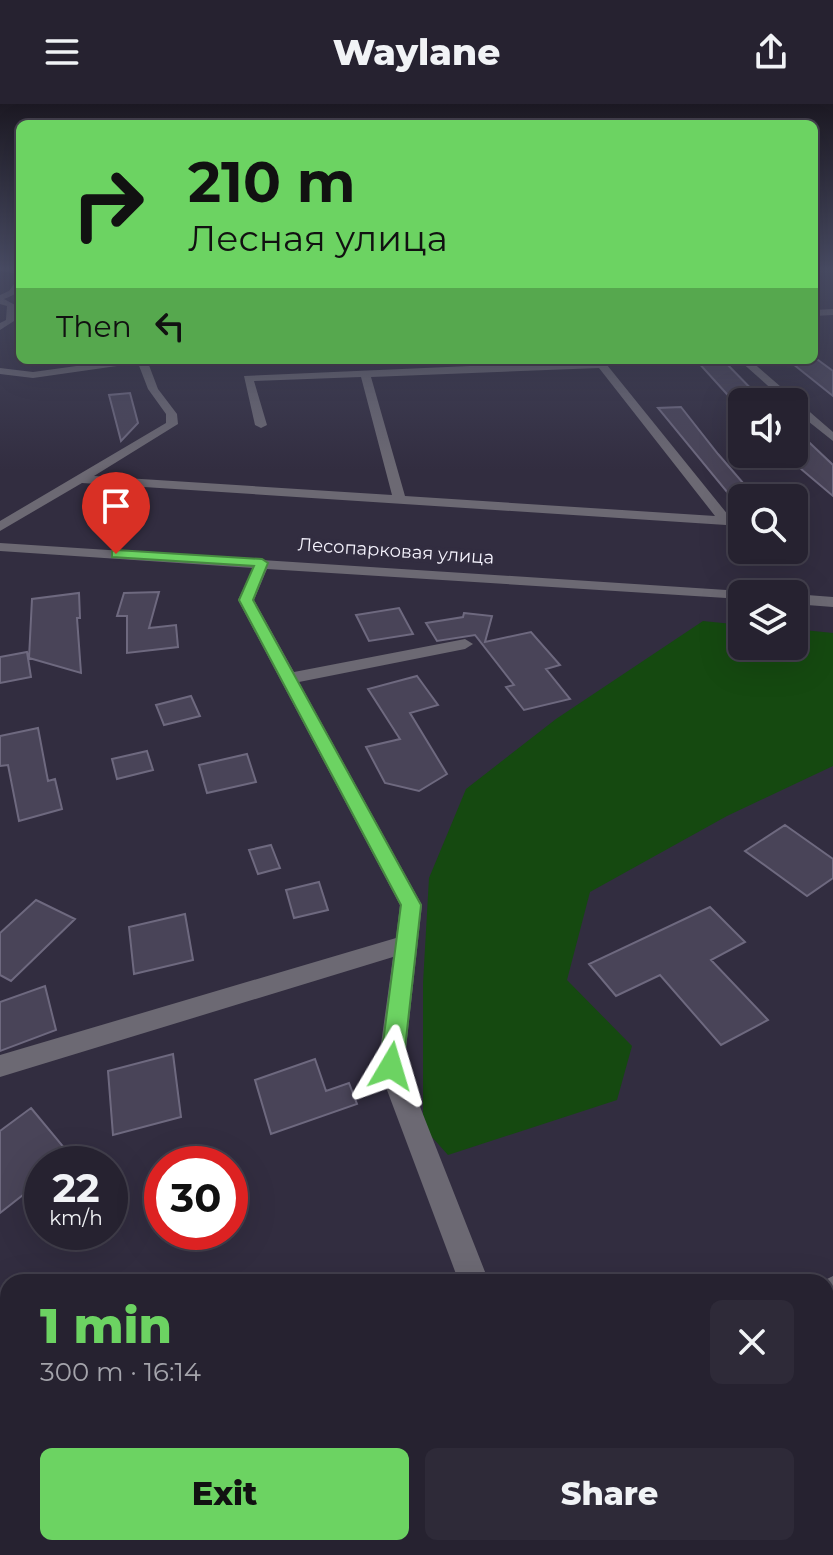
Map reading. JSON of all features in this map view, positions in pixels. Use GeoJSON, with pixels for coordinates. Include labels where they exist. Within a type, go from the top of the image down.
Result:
{"type":"FeatureCollection","features":[{"type":"Feature","properties":{"kind":"street"},"geometry":{"type":"LineString","coordinates":[[0,371],[33,375],[113,364]]}},
{"type":"Feature","properties":{"kind":"street"},"geometry":{"type":"LineString","coordinates":[[0,527],[172,424],[171,414],[153,389],[144,364]]}},
{"type":"Feature","properties":{"kind":"street"},"geometry":{"type":"LineString","coordinates":[[261,425],[248,378],[579,364]]}},
{"type":"Feature","properties":{"kind":"street"},"geometry":{"type":"LineString","coordinates":[[80,479],[726,521],[601,364]]}},
{"type":"Feature","properties":{"kind":"street"},"geometry":{"type":"LineString","coordinates":[[749,364],[776,388]]}},
{"type":"Feature","properties":{"kind":"street"},"geometry":{"type":"LineString","coordinates":[[365,374],[400,500]]}},
{"type":"Feature","properties":{"kind":"street"},"geometry":{"type":"LineString","coordinates":[[808,416],[831,435]]}},
{"type":"Feature","properties":{"kind":"street","name":"Лесопарковая улица"},"geometry":{"type":"LineString","coordinates":[[0,547],[728,594]]}},
{"type":"Feature","properties":{"kind":"street"},"geometry":{"type":"LineString","coordinates":[[262,563],[246,600],[291,678],[411,905],[391,1066],[471,1274]]}},
{"type":"Feature","properties":{"kind":"street"},"geometry":{"type":"LineString","coordinates":[[808,600],[833,602]]}},
{"type":"Feature","properties":{"kind":"street"},"geometry":{"type":"LineString","coordinates":[[291,678],[465,644]]}},
{"type":"Feature","properties":{"kind":"street"},"geometry":{"type":"LineString","coordinates":[[0,1066],[406,944]]}},
{"type":"Feature","properties":{"kind":"green space"},"geometry":{"type":"Polygon","coordinates":[[[703,621],[728,624],[728,660],[808,660],[808,630],[833,633],[833,766],[727,816],[590,892],[567,980],[632,1046],[617,1100],[448,1155],[423,1127],[423,983],[429,878],[466,789],[556,719],[703,621]]]}},
{"type":"Feature","properties":{"kind":"building"},"geometry":{"type":"Polygon","coordinates":[[[818,360],[833,371],[833,396],[793,364],[818,364],[818,360]]]}},
{"type":"Feature","properties":{"kind":"building"},"geometry":{"type":"Polygon","coordinates":[[[700,364],[727,364],[750,388],[728,388],[728,395],[700,364]]]}},
{"type":"Feature","properties":{"kind":"building"},"geometry":{"type":"Polygon","coordinates":[[[130,393],[138,423],[121,441],[109,395],[130,393]]]}},
{"type":"Feature","properties":{"kind":"building"},"geometry":{"type":"Polygon","coordinates":[[[681,407],[744,484],[728,484],[728,493],[658,408],[681,407]]]}},
{"type":"Feature","properties":{"kind":"building"},"geometry":{"type":"Polygon","coordinates":[[[808,441],[833,465],[833,496],[800,468],[808,468],[808,441]]]}},
{"type":"Feature","properties":{"kind":"building"},"geometry":{"type":"Polygon","coordinates":[[[159,592],[149,628],[176,625],[178,647],[127,653],[127,616],[117,616],[124,593],[159,592]]]}},
{"type":"Feature","properties":{"kind":"building"},"geometry":{"type":"Polygon","coordinates":[[[79,593],[80,618],[77,618],[81,673],[29,658],[32,599],[79,593]]]}},
{"type":"Feature","properties":{"kind":"building"},"geometry":{"type":"Polygon","coordinates":[[[399,608],[413,634],[369,641],[356,615],[399,608]]]}},
{"type":"Feature","properties":{"kind":"building"},"geometry":{"type":"Polygon","coordinates":[[[464,613],[492,616],[485,642],[531,632],[560,665],[546,669],[570,699],[524,710],[506,687],[514,685],[475,635],[437,641],[426,623],[463,617],[464,613]]]}},
{"type":"Feature","properties":{"kind":"building"},"geometry":{"type":"Polygon","coordinates":[[[27,652],[31,677],[0,683],[0,657],[27,652]]]}},
{"type":"Feature","properties":{"kind":"building"},"geometry":{"type":"Polygon","coordinates":[[[417,676],[438,705],[410,713],[447,774],[419,791],[385,783],[366,747],[400,739],[368,689],[417,676]]]}},
{"type":"Feature","properties":{"kind":"building"},"geometry":{"type":"Polygon","coordinates":[[[191,696],[200,716],[164,725],[156,705],[191,696]]]}},
{"type":"Feature","properties":{"kind":"building"},"geometry":{"type":"Polygon","coordinates":[[[38,728],[48,781],[55,779],[62,809],[19,821],[8,765],[0,766],[0,736],[38,728]]]}},
{"type":"Feature","properties":{"kind":"building"},"geometry":{"type":"Polygon","coordinates":[[[147,751],[153,770],[117,779],[112,759],[147,751]]]}},
{"type":"Feature","properties":{"kind":"building"},"geometry":{"type":"Polygon","coordinates":[[[247,754],[256,782],[207,793],[199,765],[247,754]]]}},
{"type":"Feature","properties":{"kind":"building"},"geometry":{"type":"Polygon","coordinates":[[[785,825],[833,859],[833,878],[807,896],[745,851],[785,825]]]}},
{"type":"Feature","properties":{"kind":"building"},"geometry":{"type":"Polygon","coordinates":[[[271,845],[280,868],[258,874],[249,850],[271,845]]]}},
{"type":"Feature","properties":{"kind":"building"},"geometry":{"type":"Polygon","coordinates":[[[319,882],[328,910],[294,918],[286,890],[319,882]]]}},
{"type":"Feature","properties":{"kind":"building"},"geometry":{"type":"Polygon","coordinates":[[[36,900],[75,919],[11,981],[0,975],[0,933],[36,900]]]}},
{"type":"Feature","properties":{"kind":"building"},"geometry":{"type":"Polygon","coordinates":[[[710,907],[745,942],[711,960],[768,1020],[721,1045],[660,975],[616,996],[589,964],[710,907]]]}},
{"type":"Feature","properties":{"kind":"building"},"geometry":{"type":"Polygon","coordinates":[[[185,914],[193,960],[134,974],[129,927],[185,914]]]}},
{"type":"Feature","properties":{"kind":"building"},"geometry":{"type":"Polygon","coordinates":[[[45,986],[56,1030],[0,1051],[0,1002],[45,986]]]}},
{"type":"Feature","properties":{"kind":"building"},"geometry":{"type":"Polygon","coordinates":[[[173,1054],[181,1117],[113,1135],[108,1071],[173,1054]]]}},
{"type":"Feature","properties":{"kind":"building"},"geometry":{"type":"Polygon","coordinates":[[[315,1059],[326,1091],[349,1083],[357,1104],[271,1134],[255,1080],[315,1059]]]}},
{"type":"Feature","properties":{"kind":"building"},"geometry":{"type":"Polygon","coordinates":[[[31,1108],[63,1146],[24,1146],[24,1194],[0,1213],[0,1131],[31,1108]]]}},
{"type":"Feature","properties":{"kind":"route"},"geometry":{"type":"LineString","coordinates":[[116,554],[262,563],[246,600],[291,678],[411,905],[391,1066]]}}]}
